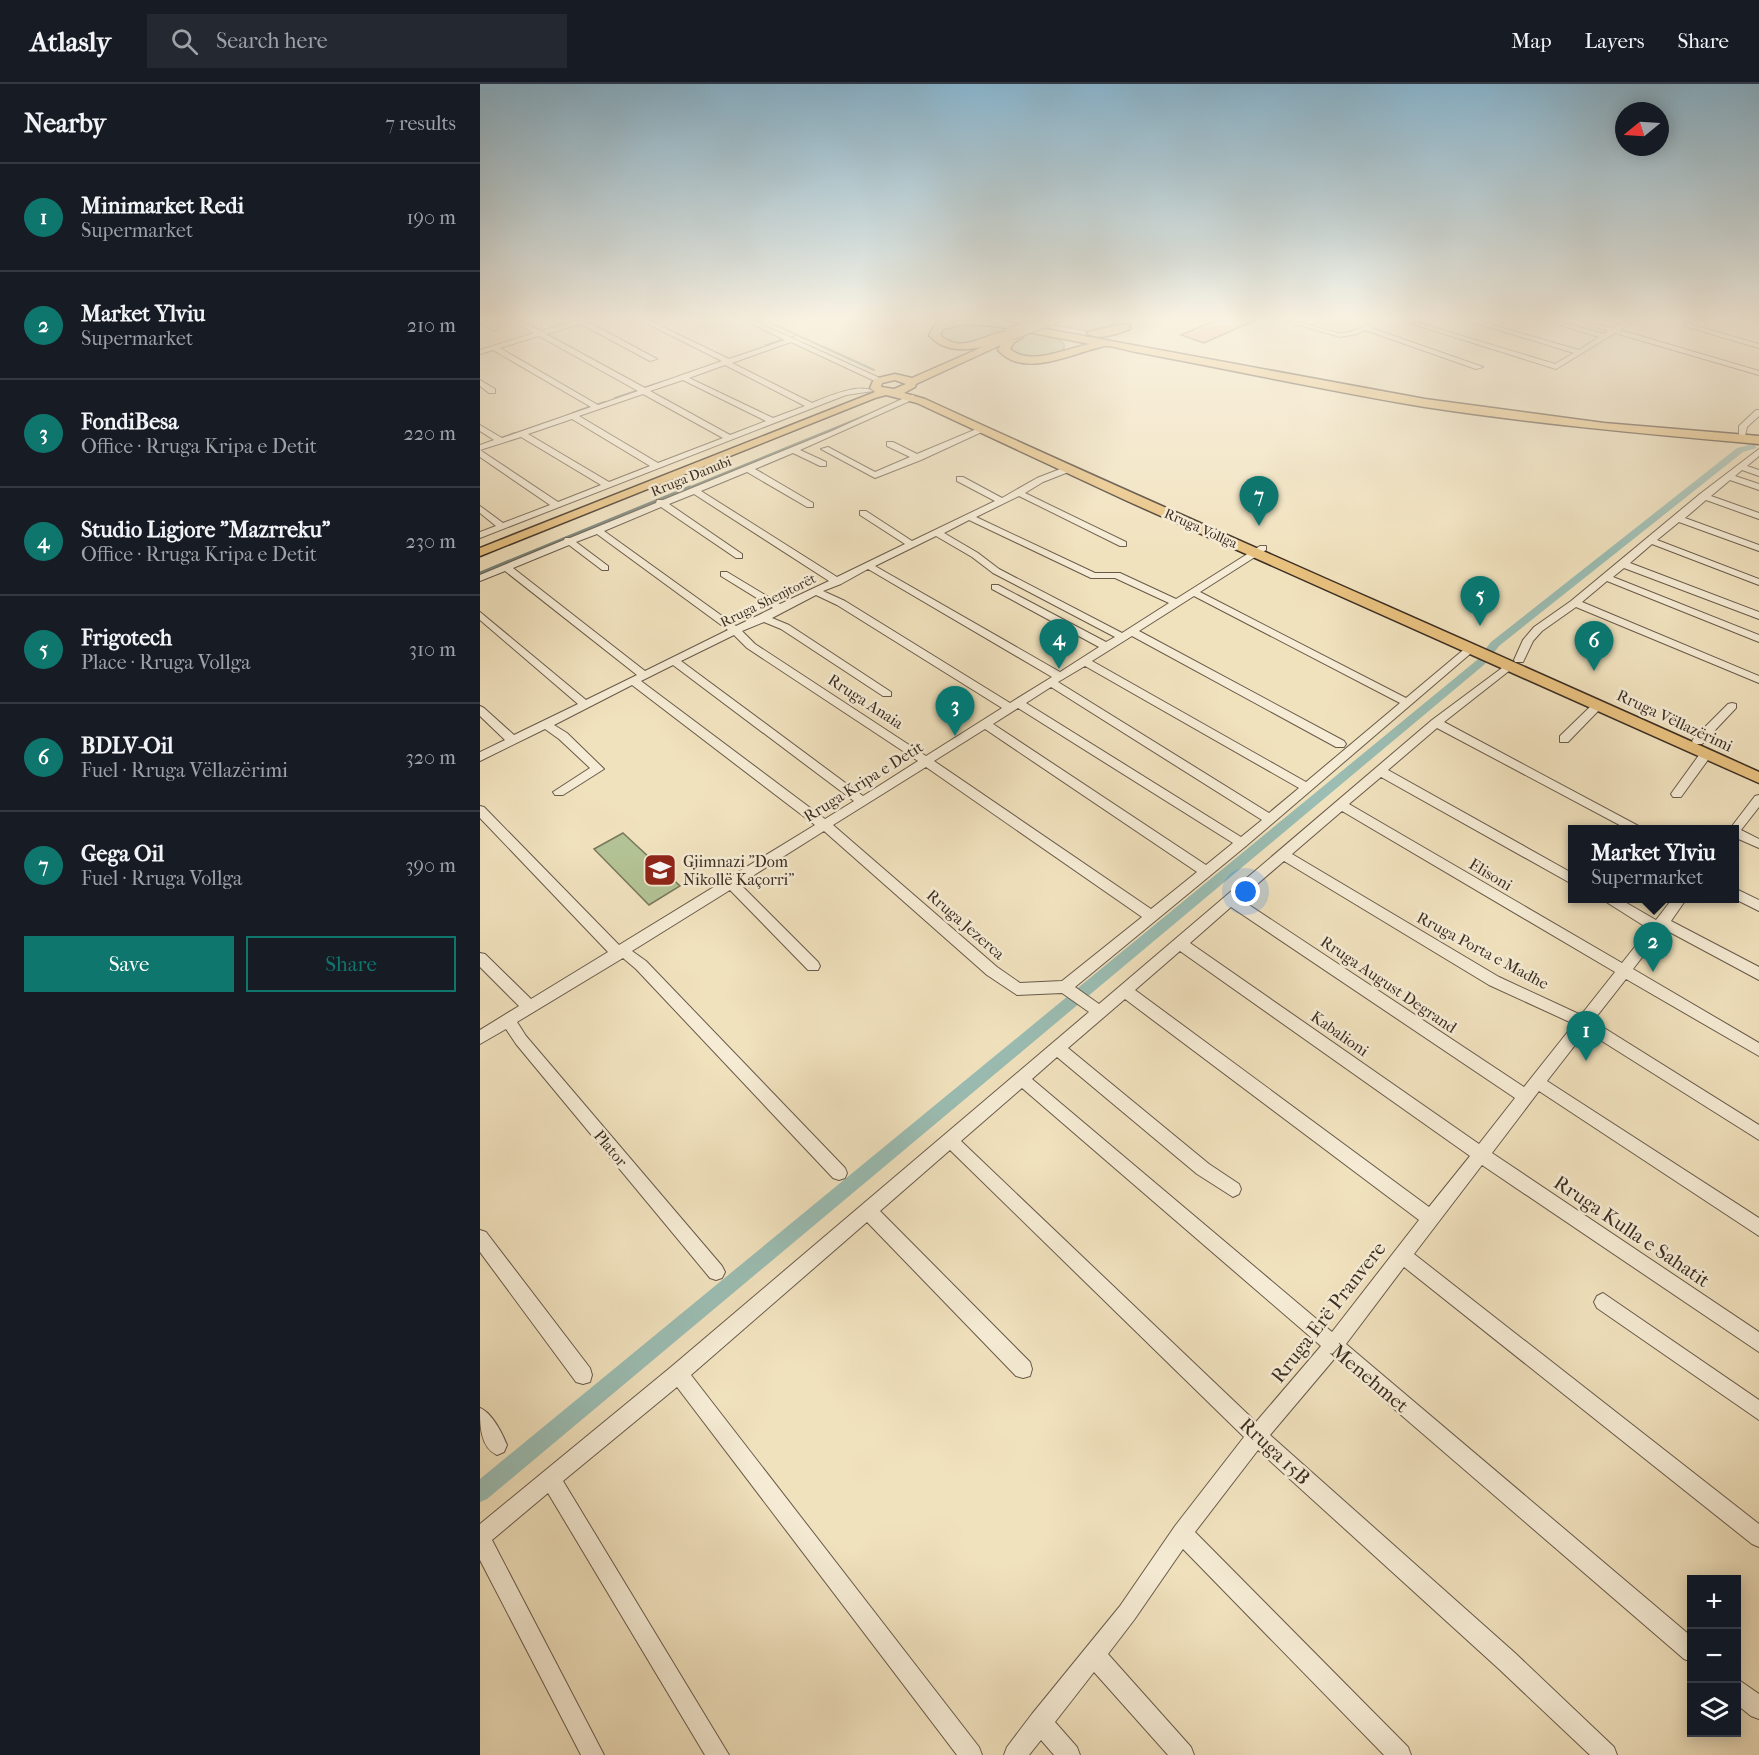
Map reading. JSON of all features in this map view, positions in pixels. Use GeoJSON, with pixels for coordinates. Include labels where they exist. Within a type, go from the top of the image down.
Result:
{"type":"FeatureCollection","features":[{"type":"Feature","properties":{"kind":"highway"},"geometry":{"type":"LineString","coordinates":[[1397,398],[1501,414],[1635,430],[1759,437]]}},
{"type":"Feature","properties":{"kind":"highway"},"geometry":{"type":"LineString","coordinates":[[1420,398],[1482,408],[1759,437]]}},
{"type":"Feature","properties":{"kind":"main road"},"geometry":{"type":"LineString","coordinates":[[480,545],[845,398]]}},
{"type":"Feature","properties":{"kind":"main road"},"geometry":{"type":"LineString","coordinates":[[480,552],[866,398]]}},
{"type":"Feature","properties":{"kind":"main road","name":"Rruga Vollga"},"geometry":{"type":"LineString","coordinates":[[929,398],[982,430],[1068,469],[1511,661]]}},
{"type":"Feature","properties":{"kind":"main road","name":"Rruga Vollga"},"geometry":{"type":"LineString","coordinates":[[933,398],[1259,550]]}},
{"type":"Feature","properties":{"kind":"main road","name":"Rruga Vëllazërimi"},"geometry":{"type":"LineString","coordinates":[[1511,661],[1598,705],[1759,769]]}},
{"type":"Feature","properties":{"kind":"main road","name":"Rruga Vëllazërimi"},"geometry":{"type":"LineString","coordinates":[[1511,661],[1702,747],[1759,778]]}},
{"type":"Feature","properties":{"kind":"street"},"geometry":{"type":"LineString","coordinates":[[581,398],[598,408]]}},
{"type":"Feature","properties":{"kind":"street"},"geometry":{"type":"LineString","coordinates":[[480,448],[626,398]]}},
{"type":"Feature","properties":{"kind":"street"},"geometry":{"type":"LineString","coordinates":[[654,398],[729,438]]}},
{"type":"Feature","properties":{"kind":"street"},"geometry":{"type":"LineString","coordinates":[[725,398],[773,421]]}},
{"type":"Feature","properties":{"kind":"street"},"geometry":{"type":"LineString","coordinates":[[797,398],[812,406]]}},
{"type":"Feature","properties":{"kind":"street"},"geometry":{"type":"LineString","coordinates":[[480,535],[832,398]]}},
{"type":"Feature","properties":{"kind":"street","name":"Rruga Danubi"},"geometry":{"type":"LineString","coordinates":[[480,578],[660,502],[792,450],[885,398]]}},
{"type":"Feature","properties":{"kind":"street"},"geometry":{"type":"LineString","coordinates":[[1742,434],[1743,426],[1759,412]]}},
{"type":"Feature","properties":{"kind":"street"},"geometry":{"type":"LineString","coordinates":[[573,416],[657,466]]}},
{"type":"Feature","properties":{"kind":"street"},"geometry":{"type":"LineString","coordinates":[[480,427],[501,441]]}},
{"type":"Feature","properties":{"kind":"street"},"geometry":{"type":"LineString","coordinates":[[825,449],[872,474],[881,474],[982,430]]}},
{"type":"Feature","properties":{"kind":"street"},"geometry":{"type":"LineString","coordinates":[[522,434],[608,485]]}},
{"type":"Feature","properties":{"kind":"street"},"geometry":{"type":"LineString","coordinates":[[890,444],[918,458]]}},
{"type":"Feature","properties":{"kind":"street"},"geometry":{"type":"LineString","coordinates":[[792,450],[823,464]]}},
{"type":"Feature","properties":{"kind":"street"},"geometry":{"type":"LineString","coordinates":[[594,1755],[480,1538],[678,1374],[867,1210],[1023,1080],[1124,990],[1232,901],[1283,854],[1511,661],[1538,629],[1575,603],[1759,452]]}},
{"type":"Feature","properties":{"kind":"street"},"geometry":{"type":"LineString","coordinates":[[480,453],[557,505]]}},
{"type":"Feature","properties":{"kind":"street"},"geometry":{"type":"LineString","coordinates":[[1740,467],[1759,473]]}},
{"type":"Feature","properties":{"kind":"street"},"geometry":{"type":"LineString","coordinates":[[747,468],[810,505]]}},
{"type":"Feature","properties":{"kind":"street","name":"Rruga Shenjtorët"},"geometry":{"type":"LineString","coordinates":[[480,757],[675,662],[735,630],[818,592],[1019,493],[1044,478],[1068,469]]}},
{"type":"Feature","properties":{"kind":"street"},"geometry":{"type":"LineString","coordinates":[[1728,477],[1759,487]]}},
{"type":"Feature","properties":{"kind":"street"},"geometry":{"type":"LineString","coordinates":[[960,479],[1002,501]]}},
{"type":"Feature","properties":{"kind":"street"},"geometry":{"type":"LineString","coordinates":[[694,490],[838,582]]}},
{"type":"Feature","properties":{"kind":"street"},"geometry":{"type":"LineString","coordinates":[[1019,493],[1123,544]]}},
{"type":"Feature","properties":{"kind":"street"},"geometry":{"type":"LineString","coordinates":[[1703,496],[1759,516]]}},
{"type":"Feature","properties":{"kind":"street"},"geometry":{"type":"LineString","coordinates":[[660,502],[739,556]]}},
{"type":"Feature","properties":{"kind":"street"},"geometry":{"type":"LineString","coordinates":[[480,509],[502,526]]}},
{"type":"Feature","properties":{"kind":"street"},"geometry":{"type":"LineString","coordinates":[[863,513],[912,545]]}},
{"type":"Feature","properties":{"kind":"street"},"geometry":{"type":"LineString","coordinates":[[969,517],[1094,576],[1117,575],[1176,603]]}},
{"type":"Feature","properties":{"kind":"street"},"geometry":{"type":"LineString","coordinates":[[1677,518],[1759,548]]}},
{"type":"Feature","properties":{"kind":"street","name":"Rruga Anaia"},"geometry":{"type":"LineString","coordinates":[[596,529],[735,630],[752,646],[926,761],[1151,916]]}},
{"type":"Feature","properties":{"kind":"street"},"geometry":{"type":"LineString","coordinates":[[937,533],[966,549],[996,571],[1127,634],[1340,744]]}},
{"type":"Feature","properties":{"kind":"street"},"geometry":{"type":"LineString","coordinates":[[568,540],[605,568]]}},
{"type":"Feature","properties":{"kind":"street"},"geometry":{"type":"LineString","coordinates":[[1650,540],[1759,582]]}},
{"type":"Feature","properties":{"kind":"street","name":"Rruga Kripa e Detit"},"geometry":{"type":"LineString","coordinates":[[480,1038],[621,953],[730,882],[825,825],[1259,550]]}},
{"type":"Feature","properties":{"kind":"street"},"geometry":{"type":"LineString","coordinates":[[1621,563],[1759,616]]}},
{"type":"Feature","properties":{"kind":"street"},"geometry":{"type":"LineString","coordinates":[[869,566],[1054,679],[1270,819]]}},
{"type":"Feature","properties":{"kind":"street","name":"Rruga Jezerca"},"geometry":{"type":"LineString","coordinates":[[506,567],[640,679],[811,817],[825,825],[992,971],[1017,989],[1068,988]]}},
{"type":"Feature","properties":{"kind":"street"},"geometry":{"type":"LineString","coordinates":[[724,574],[780,608]]}},
{"type":"Feature","properties":{"kind":"street"},"geometry":{"type":"LineString","coordinates":[[1605,577],[1759,639]]}},
{"type":"Feature","properties":{"kind":"street"},"geometry":{"type":"LineString","coordinates":[[995,587],[1107,647]]}},
{"type":"Feature","properties":{"kind":"street"},"geometry":{"type":"LineString","coordinates":[[818,592],[841,603],[1242,843]]}},
{"type":"Feature","properties":{"kind":"street"},"geometry":{"type":"LineString","coordinates":[[1193,592],[1408,703]]}},
{"type":"Feature","properties":{"kind":"street"},"geometry":{"type":"LineString","coordinates":[[1575,603],[1759,680]]}},
{"type":"Feature","properties":{"kind":"street"},"geometry":{"type":"LineString","coordinates":[[480,615],[586,705]]}},
{"type":"Feature","properties":{"kind":"street"},"geometry":{"type":"LineString","coordinates":[[764,618],[785,627],[887,694]]}},
{"type":"Feature","properties":{"kind":"street"},"geometry":{"type":"LineString","coordinates":[[1099,1012],[1068,988],[1151,916],[1478,647]]}},
{"type":"Feature","properties":{"kind":"street"},"geometry":{"type":"LineString","coordinates":[[1084,661],[1307,788]]}},
{"type":"Feature","properties":{"kind":"street"},"geometry":{"type":"LineString","coordinates":[[675,662],[862,801]]}},
{"type":"Feature","properties":{"kind":"street"},"geometry":{"type":"LineString","coordinates":[[1564,739],[1598,705]]}},
{"type":"Feature","properties":{"kind":"street"},"geometry":{"type":"LineString","coordinates":[[1677,794],[1702,747],[1732,706]]}},
{"type":"Feature","properties":{"kind":"street"},"geometry":{"type":"LineString","coordinates":[[480,710],[513,741]]}},
{"type":"Feature","properties":{"kind":"street"},"geometry":{"type":"LineString","coordinates":[[1437,723],[1631,825]]}},
{"type":"Feature","properties":{"kind":"street"},"geometry":{"type":"LineString","coordinates":[[985,724],[1206,872]]}},
{"type":"Feature","properties":{"kind":"street"},"geometry":{"type":"LineString","coordinates":[[546,725],[563,736],[597,770],[559,792]]}},
{"type":"Feature","properties":{"kind":"street"},"geometry":{"type":"LineString","coordinates":[[1380,771],[1568,877]]}},
{"type":"Feature","properties":{"kind":"street"},"geometry":{"type":"LineString","coordinates":[[1739,825],[1759,799]]}},
{"type":"Feature","properties":{"kind":"street","name":"Elisoni"},"geometry":{"type":"LineString","coordinates":[[1341,805],[1759,1050]]}},
{"type":"Feature","properties":{"kind":"street"},"geometry":{"type":"LineString","coordinates":[[480,810],[621,953],[641,965],[839,1173]]}},
{"type":"Feature","properties":{"kind":"street"},"geometry":{"type":"LineString","coordinates":[[1739,834],[1759,844]]}},
{"type":"Feature","properties":{"kind":"street","name":"Rruga Porta e Madhe"},"geometry":{"type":"LineString","coordinates":[[1283,854],[1494,981],[1583,1022],[1759,1133]]}},
{"type":"Feature","properties":{"kind":"street"},"geometry":{"type":"LineString","coordinates":[[730,882],[813,966]]}},
{"type":"Feature","properties":{"kind":"street"},"geometry":{"type":"LineString","coordinates":[[1739,896],[1759,906]]}},
{"type":"Feature","properties":{"kind":"street","name":"Rruga August Degrand"},"geometry":{"type":"LineString","coordinates":[[1232,901],[1526,1097]]}},
{"type":"Feature","properties":{"kind":"street"},"geometry":{"type":"LineString","coordinates":[[1616,903],[1759,974]]}},
{"type":"Feature","properties":{"kind":"street","name":"Rruga Erë Pranvere"},"geometry":{"type":"LineString","coordinates":[[1015,1755],[1127,1613],[1182,1533],[1257,1436],[1333,1346],[1430,1218],[1677,903]]}},
{"type":"Feature","properties":{"kind":"street","name":"Kabalioni"},"geometry":{"type":"LineString","coordinates":[[1180,943],[1480,1154]]}},
{"type":"Feature","properties":{"kind":"street"},"geometry":{"type":"LineString","coordinates":[[480,958],[530,1007]]}},
{"type":"Feature","properties":{"kind":"street"},"geometry":{"type":"LineString","coordinates":[[1124,990],[1430,1218]]}},
{"type":"Feature","properties":{"kind":"street","name":"Plator"},"geometry":{"type":"LineString","coordinates":[[508,1022],[716,1272]]}},
{"type":"Feature","properties":{"kind":"street"},"geometry":{"type":"LineString","coordinates":[[1058,1049],[1203,1169],[1233,1189]]}},
{"type":"Feature","properties":{"kind":"street","name":"Menehmet"},"geometry":{"type":"LineString","coordinates":[[1023,1080],[1687,1647]]}},
{"type":"Feature","properties":{"kind":"street"},"geometry":{"type":"LineString","coordinates":[[1537,1082],[1759,1228]]}},
{"type":"Feature","properties":{"kind":"street","name":"Rruga 15B"},"geometry":{"type":"LineString","coordinates":[[951,1141],[1257,1436],[1507,1661],[1606,1755]]}},
{"type":"Feature","properties":{"kind":"street","name":"Rruga Kulla e Sahatit"},"geometry":{"type":"LineString","coordinates":[[1480,1154],[1759,1343]]}},
{"type":"Feature","properties":{"kind":"street"},"geometry":{"type":"LineString","coordinates":[[867,1210],[1023,1369]]}},
{"type":"Feature","properties":{"kind":"street"},"geometry":{"type":"LineString","coordinates":[[480,1238],[583,1375]]}},
{"type":"Feature","properties":{"kind":"street"},"geometry":{"type":"LineString","coordinates":[[1402,1255],[1759,1538]]}},
{"type":"Feature","properties":{"kind":"street"},"geometry":{"type":"LineString","coordinates":[[1603,1302],[1759,1411]]}},
{"type":"Feature","properties":{"kind":"street"},"geometry":{"type":"LineString","coordinates":[[678,1374],[971,1755]]}},
{"type":"Feature","properties":{"kind":"street"},"geometry":{"type":"LineString","coordinates":[[480,1417],[497,1445]]}},
{"type":"Feature","properties":{"kind":"street"},"geometry":{"type":"LineString","coordinates":[[551,1479],[718,1755]]}},
{"type":"Feature","properties":{"kind":"street"},"geometry":{"type":"LineString","coordinates":[[1182,1533],[1400,1755]]}},
{"type":"Feature","properties":{"kind":"street"},"geometry":{"type":"LineString","coordinates":[[1094,1655],[1183,1755]]}},
{"type":"Feature","properties":{"kind":"street"},"geometry":{"type":"LineString","coordinates":[[1741,1692],[1759,1708]]}},
{"type":"Feature","properties":{"kind":"street"},"geometry":{"type":"LineString","coordinates":[[1040,1722],[1069,1755]]}},
{"type":"Feature","properties":{"kind":"green space"},"geometry":{"type":"Polygon","coordinates":[[[623,833],[680,886],[649,905],[594,849],[623,833]]]}},
{"type":"Feature","properties":{"kind":"waterway"},"geometry":{"type":"LineString","coordinates":[[596,405],[605,402]]}},
{"type":"Feature","properties":{"kind":"waterway"},"geometry":{"type":"LineString","coordinates":[[573,413],[589,407]]}},
{"type":"Feature","properties":{"kind":"waterway"},"geometry":{"type":"LineString","coordinates":[[686,489],[867,415]]}},
{"type":"Feature","properties":{"kind":"waterway"},"geometry":{"type":"LineString","coordinates":[[501,438],[515,433]]}},
{"type":"Feature","properties":{"kind":"waterway"},"geometry":{"type":"LineString","coordinates":[[480,1492],[1481,662],[1495,644],[1740,450],[1753,446]]}},
{"type":"Feature","properties":{"kind":"waterway"},"geometry":{"type":"LineString","coordinates":[[480,573],[690,487]]}},
{"type":"Feature","properties":{"kind":"place","name":"Gega Oil"},"geometry":{"type":"Point","coordinates":[1259,526]}},
{"type":"Feature","properties":{"kind":"place","name":"Frigotech"},"geometry":{"type":"Point","coordinates":[1480,626]}},
{"type":"Feature","properties":{"kind":"place","name":"Studio Ligjore \"Mazrreku\""},"geometry":{"type":"Point","coordinates":[1059,669]}},
{"type":"Feature","properties":{"kind":"place","name":"BDLV-Oil"},"geometry":{"type":"Point","coordinates":[1594,671]}},
{"type":"Feature","properties":{"kind":"place","name":"FondiBesa"},"geometry":{"type":"Point","coordinates":[955,736]}},
{"type":"Feature","properties":{"kind":"place","name":"Gjimnazi \"Dom Nikollë Kaçorri\""},"geometry":{"type":"Point","coordinates":[660,870]}},
{"type":"Feature","properties":{"kind":"place","name":"Market Ylviu"},"geometry":{"type":"Point","coordinates":[1653,972]}},
{"type":"Feature","properties":{"kind":"place","name":"Minimarket Redi"},"geometry":{"type":"Point","coordinates":[1586,1061]}}]}
